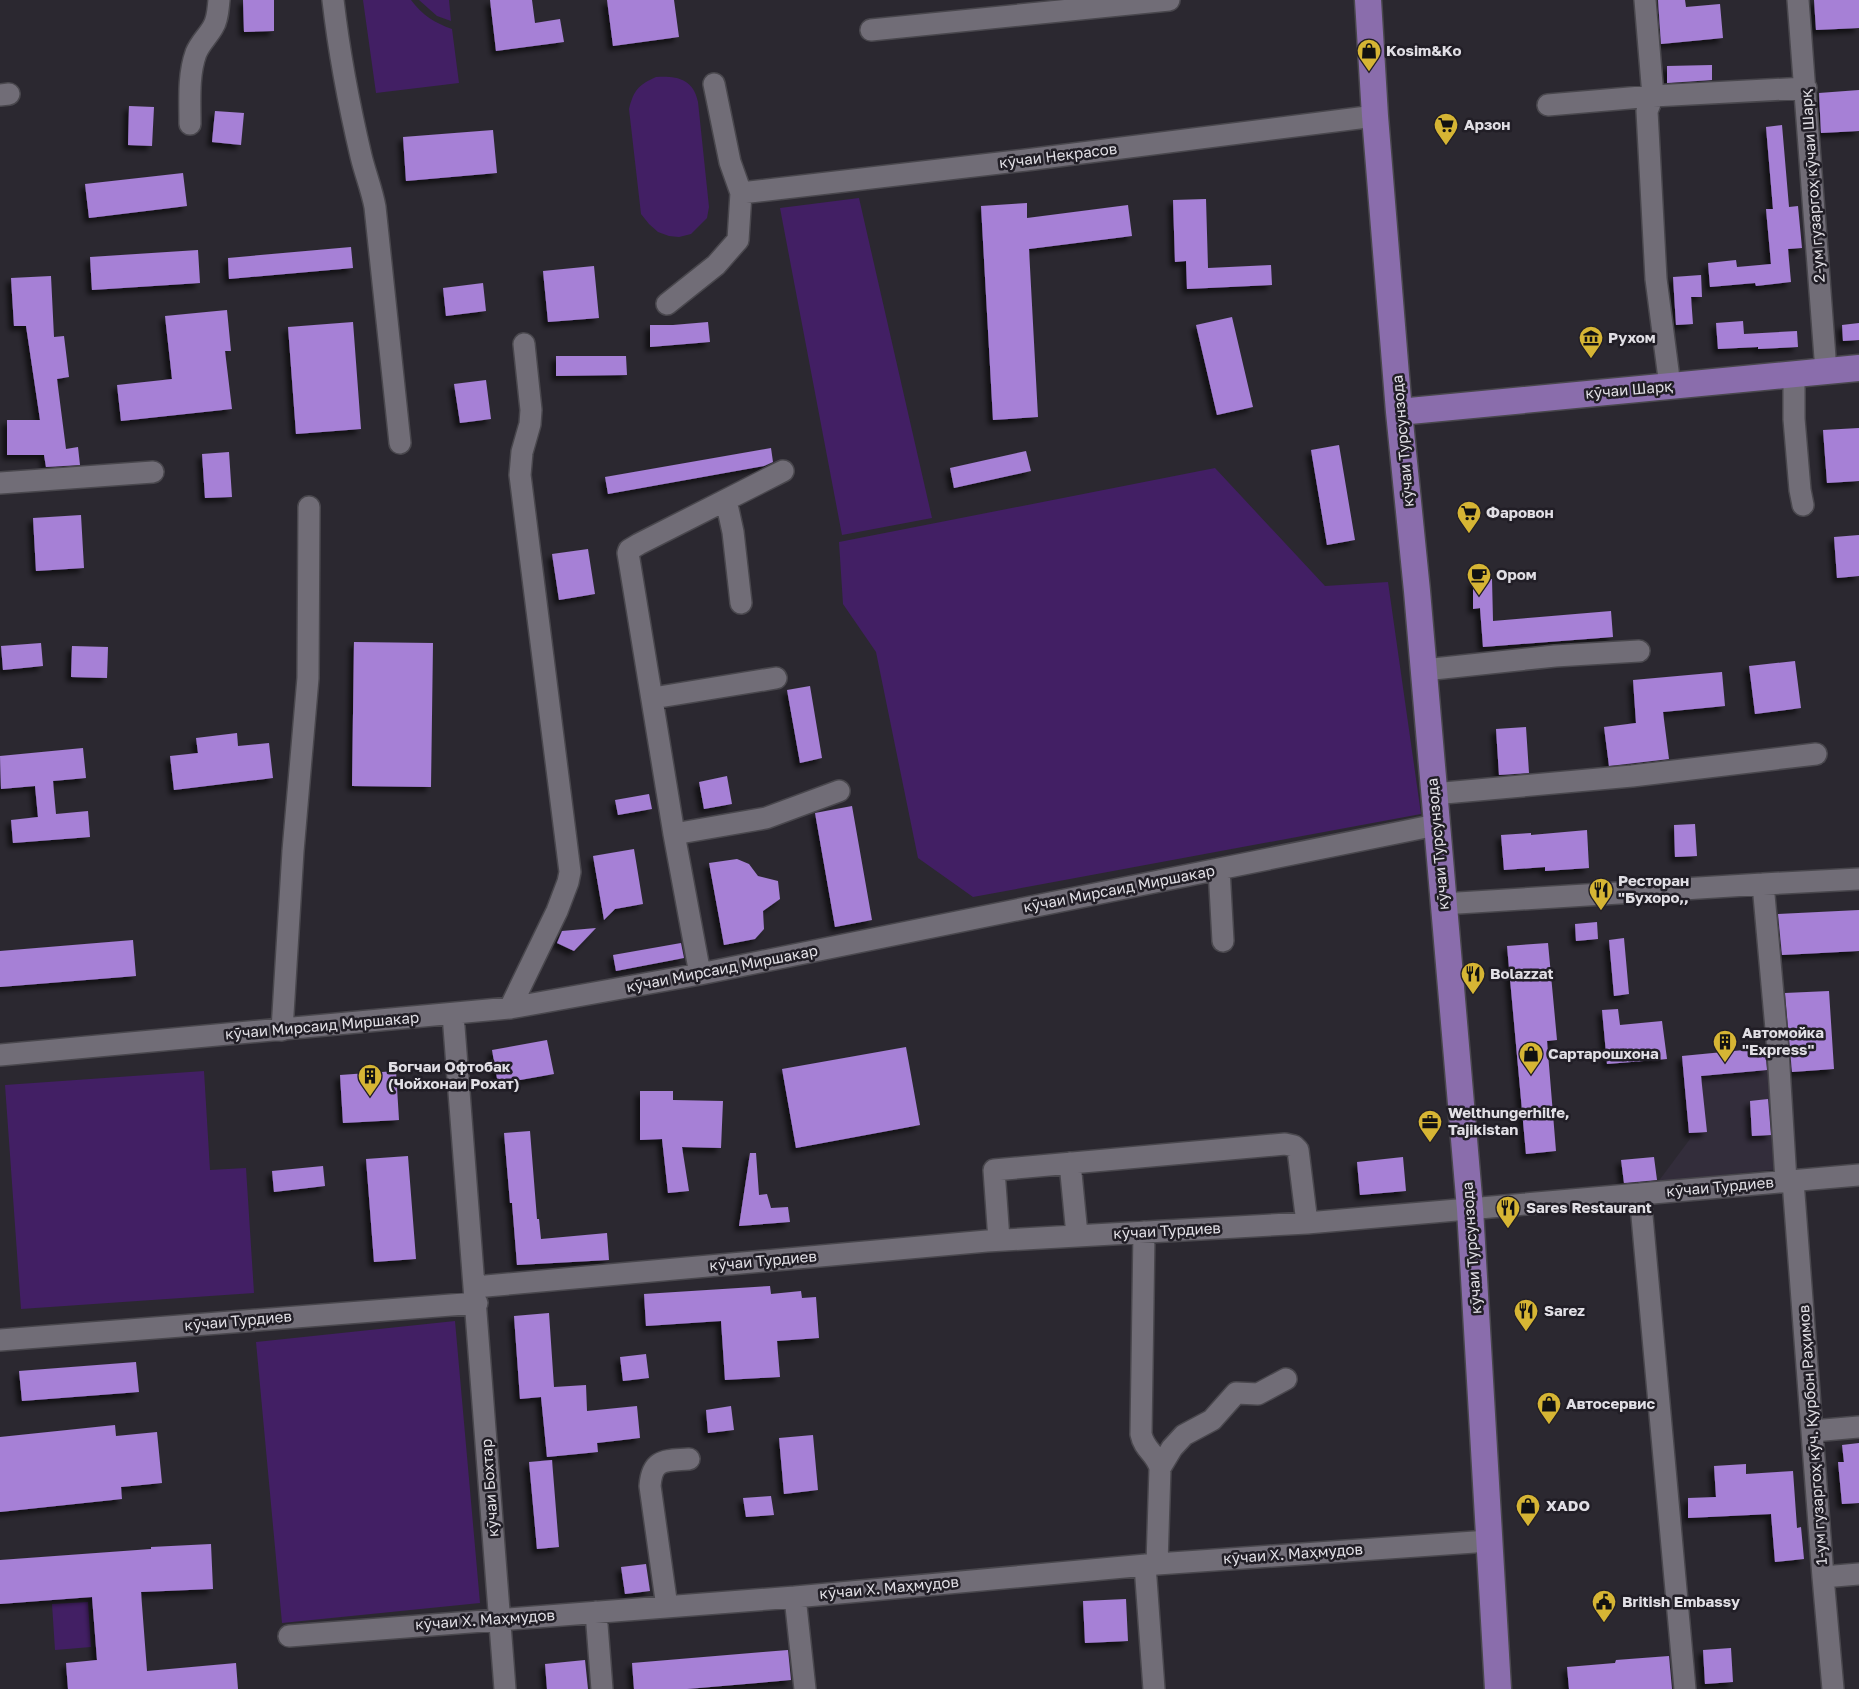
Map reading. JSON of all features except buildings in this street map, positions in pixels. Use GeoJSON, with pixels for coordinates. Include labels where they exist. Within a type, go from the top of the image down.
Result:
{"type":"FeatureCollection","features":[{"type":"Feature","properties":{"kind":"main road","name":"кӯчаи Турсунзода"},"geometry":{"type":"LineString","coordinates":[[1368,0],[1375,116],[1470,1210],[1498,1689]]}},
{"type":"Feature","properties":{"kind":"main road","name":"кӯчаи Шарқ"},"geometry":{"type":"LineString","coordinates":[[1400,412],[1859,368]]}},
{"type":"Feature","properties":{"kind":"street"},"geometry":{"type":"LineString","coordinates":[[190,124],[190,92],[193,62],[201,43],[214,26],[218,15],[219,0]]}},
{"type":"Feature","properties":{"kind":"street"},"geometry":{"type":"LineString","coordinates":[[333,0],[361,157],[370,183],[375,208],[400,443]]}},
{"type":"Feature","properties":{"kind":"street"},"geometry":{"type":"LineString","coordinates":[[871,30],[1169,0]]}},
{"type":"Feature","properties":{"kind":"street"},"geometry":{"type":"LineString","coordinates":[[1645,0],[1653,96],[1647,111],[1656,279],[1670,386]]}},
{"type":"Feature","properties":{"kind":"street","name":"2-ум гузаргоҳ кӯчаи Шарқ"},"geometry":{"type":"LineString","coordinates":[[1798,0],[1826,372]]}},
{"type":"Feature","properties":{"kind":"street"},"geometry":{"type":"LineString","coordinates":[[667,304],[716,265],[738,240],[741,193],[730,162],[714,84]]}},
{"type":"Feature","properties":{"kind":"street"},"geometry":{"type":"LineString","coordinates":[[1548,105],[1653,96],[1806,88]]}},
{"type":"Feature","properties":{"kind":"street","name":"кӯчаи Некрасов"},"geometry":{"type":"LineString","coordinates":[[741,193],[1026,160],[1375,116]]}},
{"type":"Feature","properties":{"kind":"street"},"geometry":{"type":"LineString","coordinates":[[510,1008],[557,911],[570,872],[520,475],[522,452],[530,424],[531,410],[524,344]]}},
{"type":"Feature","properties":{"kind":"street"},"geometry":{"type":"LineString","coordinates":[[1794,374],[1794,419],[1803,505]]}},
{"type":"Feature","properties":{"kind":"street"},"geometry":{"type":"LineString","coordinates":[[700,974],[674,834],[628,553],[639,544],[783,471]]}},
{"type":"Feature","properties":{"kind":"street"},"geometry":{"type":"LineString","coordinates":[[0,483],[153,472]]}},
{"type":"Feature","properties":{"kind":"street"},"geometry":{"type":"LineString","coordinates":[[726,500],[733,532],[742,603]]}},
{"type":"Feature","properties":{"kind":"street"},"geometry":{"type":"LineString","coordinates":[[282,1030],[292,860],[308,678],[310,507]]}},
{"type":"Feature","properties":{"kind":"street"},"geometry":{"type":"LineString","coordinates":[[1424,670],[1555,656],[1639,651]]}},
{"type":"Feature","properties":{"kind":"street"},"geometry":{"type":"LineString","coordinates":[[653,698],[776,678]]}},
{"type":"Feature","properties":{"kind":"street"},"geometry":{"type":"LineString","coordinates":[[1433,794],[1632,776],[1816,754]]}},
{"type":"Feature","properties":{"kind":"street"},"geometry":{"type":"LineString","coordinates":[[674,834],[766,818],[839,791]]}},
{"type":"Feature","properties":{"kind":"street","name":"кӯчаи Мирсаид Миршакар"},"geometry":{"type":"LineString","coordinates":[[0,1056],[510,1008],[700,974],[1436,825]]}},
{"type":"Feature","properties":{"kind":"street"},"geometry":{"type":"LineString","coordinates":[[1219,869],[1224,941]]}},
{"type":"Feature","properties":{"kind":"street"},"geometry":{"type":"LineString","coordinates":[[1442,904],[1763,884],[1859,880]]}},
{"type":"Feature","properties":{"kind":"street","name":"1-ум гузаргоҳ кӯч. Қурбон Раҳимов"},"geometry":{"type":"LineString","coordinates":[[1763,884],[1813,1430],[1833,1689]]}},
{"type":"Feature","properties":{"kind":"street","name":"кӯчаи Бохтар"},"geometry":{"type":"LineString","coordinates":[[453,1014],[505,1689]]}},
{"type":"Feature","properties":{"kind":"street"},"geometry":{"type":"LineString","coordinates":[[999,1240],[994,1170],[1285,1144],[1294,1146],[1300,1156],[1307,1223]]}},
{"type":"Feature","properties":{"kind":"street"},"geometry":{"type":"LineString","coordinates":[[1070,1163],[1077,1235]]}},
{"type":"Feature","properties":{"kind":"street","name":"кӯчаи Турдиев"},"geometry":{"type":"LineString","coordinates":[[0,1340],[476,1295],[999,1240],[1307,1223],[1859,1175]]}},
{"type":"Feature","properties":{"kind":"street"},"geometry":{"type":"LineString","coordinates":[[1640,1194],[1685,1689]]}},
{"type":"Feature","properties":{"kind":"street"},"geometry":{"type":"LineString","coordinates":[[1144,1232],[1141,1434],[1143,1444],[1154,1456],[1160,1468]]}},
{"type":"Feature","properties":{"kind":"street"},"geometry":{"type":"LineString","coordinates":[[1154,1689],[1151,1564],[1160,1468],[1184,1435],[1212,1420],[1236,1393],[1258,1394],[1286,1379]]}},
{"type":"Feature","properties":{"kind":"street"},"geometry":{"type":"LineString","coordinates":[[1813,1430],[1859,1427]]}},
{"type":"Feature","properties":{"kind":"street"},"geometry":{"type":"LineString","coordinates":[[667,1607],[650,1486],[652,1471],[663,1462],[689,1459]]}},
{"type":"Feature","properties":{"kind":"street","name":"кӯчаи Х. Маҳмудов"},"geometry":{"type":"LineString","coordinates":[[290,1636],[795,1597],[1151,1564],[1489,1540]]}},
{"type":"Feature","properties":{"kind":"street"},"geometry":{"type":"LineString","coordinates":[[1823,1577],[1859,1574]]}},
{"type":"Feature","properties":{"kind":"street"},"geometry":{"type":"LineString","coordinates":[[795,1597],[805,1689]]}},
{"type":"Feature","properties":{"kind":"street"},"geometry":{"type":"LineString","coordinates":[[596,1612],[602,1689]]}},
{"type":"Feature","properties":{"kind":"shaded area"},"geometry":{"type":"Polygon","coordinates":[[[363,0],[411,0],[429,18],[452,29],[459,83],[376,93],[363,0]]]}},
{"type":"Feature","properties":{"kind":"shaded area"},"geometry":{"type":"Polygon","coordinates":[[[419,0],[449,0],[451,21],[437,16],[419,0]]]}},
{"type":"Feature","properties":{"kind":"shaded area"},"geometry":{"type":"Polygon","coordinates":[[[656,77],[670,77],[683,80],[692,88],[698,102],[709,207],[707,218],[691,234],[679,237],[658,232],[641,214],[629,109],[638,89],[656,77]]]}},
{"type":"Feature","properties":{"kind":"shaded area"},"geometry":{"type":"Polygon","coordinates":[[[859,198],[932,518],[842,535],[780,208],[859,198]]]}},
{"type":"Feature","properties":{"kind":"shaded area"},"geometry":{"type":"Polygon","coordinates":[[[1215,468],[1325,586],[1388,582],[1421,814],[973,897],[918,858],[876,652],[843,604],[839,542],[1215,468]]]}},
{"type":"Feature","properties":{"kind":"shaded area","name":"Автомойка \"Express\""},"geometry":{"type":"Polygon","coordinates":[[[1771,1047],[1780,1169],[1658,1182],[1690,1139],[1682,1056],[1771,1047]]]}},
{"type":"Feature","properties":{"kind":"shaded area"},"geometry":{"type":"Polygon","coordinates":[[[204,1071],[210,1170],[246,1168],[254,1293],[21,1309],[5,1085],[204,1071]]]}},
{"type":"Feature","properties":{"kind":"shaded area"},"geometry":{"type":"Polygon","coordinates":[[[455,1321],[480,1603],[282,1623],[256,1342],[455,1321]]]}},
{"type":"Feature","properties":{"kind":"shaded area"},"geometry":{"type":"Polygon","coordinates":[[[88,1602],[91,1647],[55,1650],[52,1604],[88,1602]]]}},
{"type":"Feature","properties":{"kind":"place","name":"Kosim&Ko"},"geometry":{"type":"Point","coordinates":[1369,72]}},
{"type":"Feature","properties":{"kind":"place","name":"Арзон"},"geometry":{"type":"Point","coordinates":[1446,146]}},
{"type":"Feature","properties":{"kind":"place","name":"Рухом"},"geometry":{"type":"Point","coordinates":[1591,359]}},
{"type":"Feature","properties":{"kind":"place","name":"Фаровон"},"geometry":{"type":"Point","coordinates":[1469,534]}},
{"type":"Feature","properties":{"kind":"place","name":"Ором"},"geometry":{"type":"Point","coordinates":[1479,596]}},
{"type":"Feature","properties":{"kind":"place","name":"Ресторан \"Бухоро,,"},"geometry":{"type":"Point","coordinates":[1601,911]}},
{"type":"Feature","properties":{"kind":"place","name":"Bolazzat"},"geometry":{"type":"Point","coordinates":[1473,995]}},
{"type":"Feature","properties":{"kind":"place","name":"Автомойка \"Express\""},"geometry":{"type":"Point","coordinates":[1725,1063]}},
{"type":"Feature","properties":{"kind":"place","name":"Сартарошхона"},"geometry":{"type":"Point","coordinates":[1531,1075]}},
{"type":"Feature","properties":{"kind":"place","name":"Богчаи Офтобак (Чойхонаи Рохат)"},"geometry":{"type":"Point","coordinates":[370,1097]}},
{"type":"Feature","properties":{"kind":"place","name":"Welthungerhilfe, Tajikistan"},"geometry":{"type":"Point","coordinates":[1430,1143]}},
{"type":"Feature","properties":{"kind":"place","name":"Sares Restaurant"},"geometry":{"type":"Point","coordinates":[1508,1229]}},
{"type":"Feature","properties":{"kind":"place","name":"Sarez"},"geometry":{"type":"Point","coordinates":[1526,1332]}},
{"type":"Feature","properties":{"kind":"place","name":"Автосервис"},"geometry":{"type":"Point","coordinates":[1549,1425]}},
{"type":"Feature","properties":{"kind":"place","name":"XADO"},"geometry":{"type":"Point","coordinates":[1528,1527]}},
{"type":"Feature","properties":{"kind":"place","name":"British Embassy"},"geometry":{"type":"Point","coordinates":[1604,1623]}}]}
